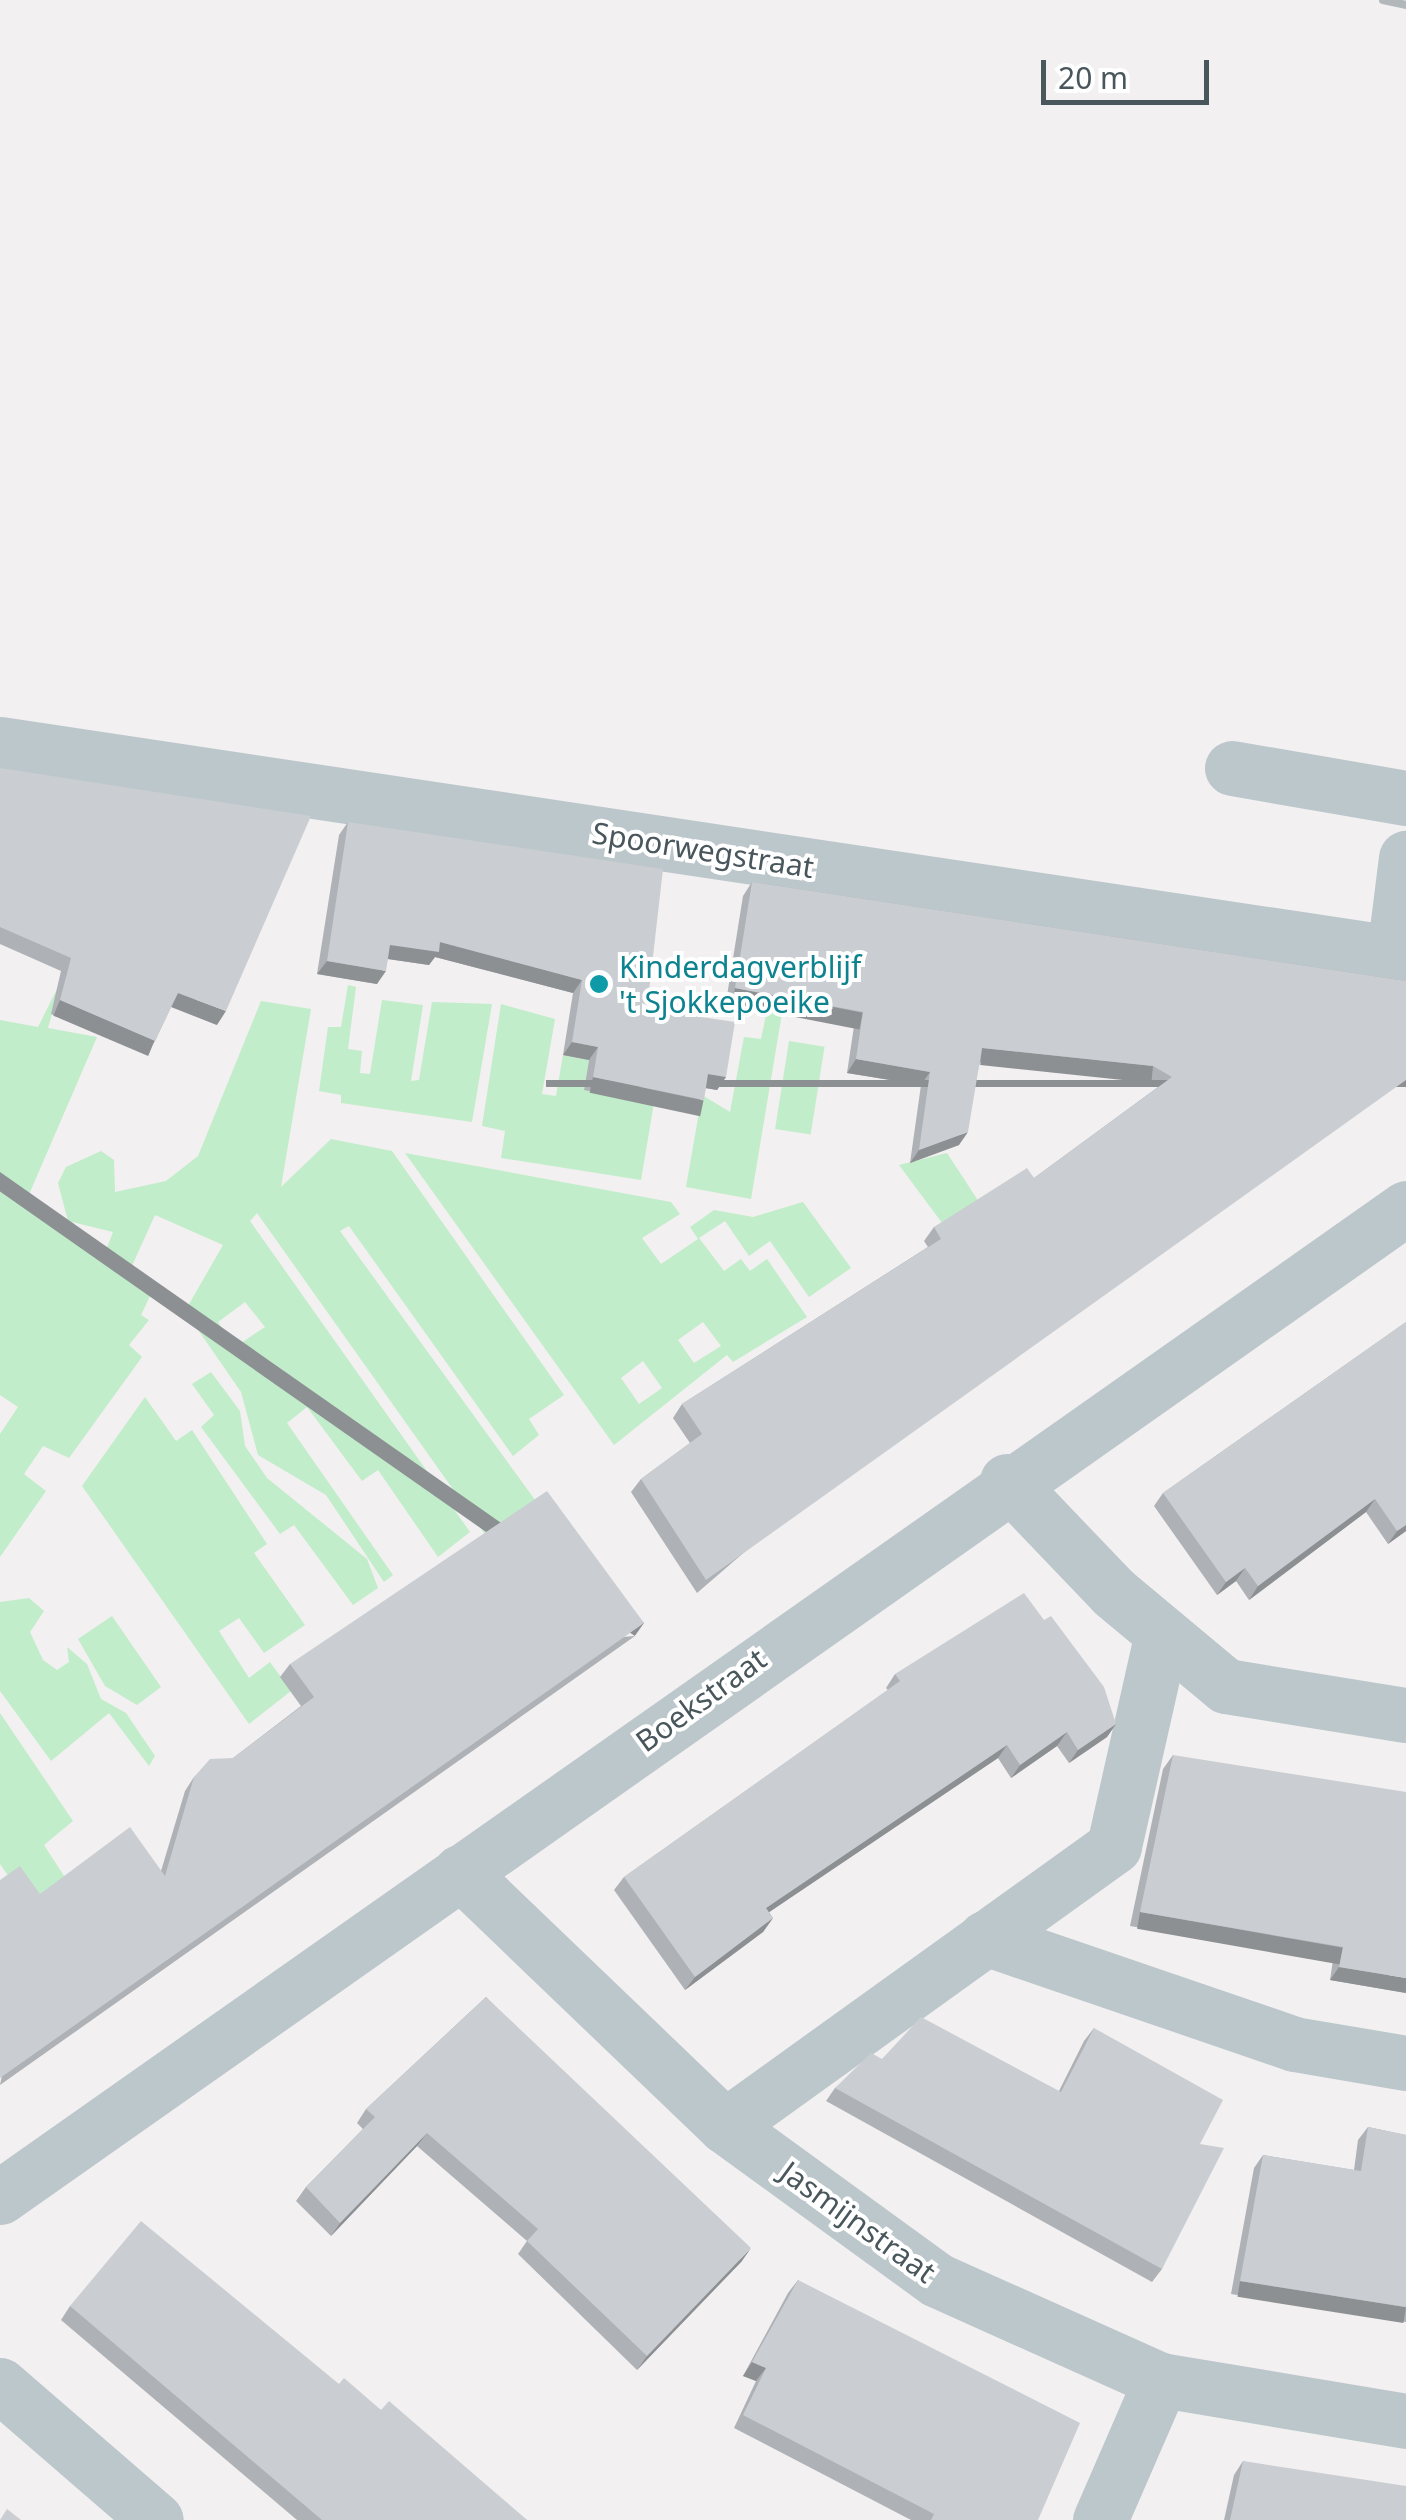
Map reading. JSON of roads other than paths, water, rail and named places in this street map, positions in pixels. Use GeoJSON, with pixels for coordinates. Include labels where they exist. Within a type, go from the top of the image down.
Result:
{"type":"FeatureCollection","features":[{"type":"Feature","properties":{"kind":"street","name":"Spoorwegstraat"},"geometry":{"type":"LineString","coordinates":[[0,744],[1400,955]]}},
{"type":"Feature","properties":{"kind":"street"},"geometry":{"type":"LineString","coordinates":[[1232,768],[1406,798]]}},
{"type":"Feature","properties":{"kind":"street"},"geometry":{"type":"LineString","coordinates":[[1400,955],[1406,858]]}},
{"type":"Feature","properties":{"kind":"street","name":"Boekstraat"},"geometry":{"type":"LineString","coordinates":[[0,2197],[1007,1481],[1406,1208]]}},
{"type":"Feature","properties":{"kind":"street"},"geometry":{"type":"LineString","coordinates":[[1007,1481],[1162,1633],[1226,1686],[1406,1715]]}},
{"type":"Feature","properties":{"kind":"street"},"geometry":{"type":"LineString","coordinates":[[725,2126],[1114,1846],[1162,1633]]}},
{"type":"Feature","properties":{"kind":"street","name":"Jasmijnstraat"},"geometry":{"type":"LineString","coordinates":[[460,1872],[725,2126],[937,2280],[1161,2380],[1406,2421]]}},
{"type":"Feature","properties":{"kind":"street"},"geometry":{"type":"LineString","coordinates":[[986,1938],[1294,2044],[1406,2063]]}},
{"type":"Feature","properties":{"kind":"street"},"geometry":{"type":"LineString","coordinates":[[1100,2520],[1161,2380]]}},
{"type":"Feature","properties":{"kind":"street"},"geometry":{"type":"LineString","coordinates":[[0,2385],[156,2520]]}},
{"type":"Feature","properties":{"kind":"railway"},"geometry":{"type":"LineString","coordinates":[[1383,0],[1406,5]]}},
{"type":"Feature","properties":{"kind":"place","name":"Kinderdagverblijf 't Sjokkepoeike"},"geometry":{"type":"Point","coordinates":[599,984]}}]}
